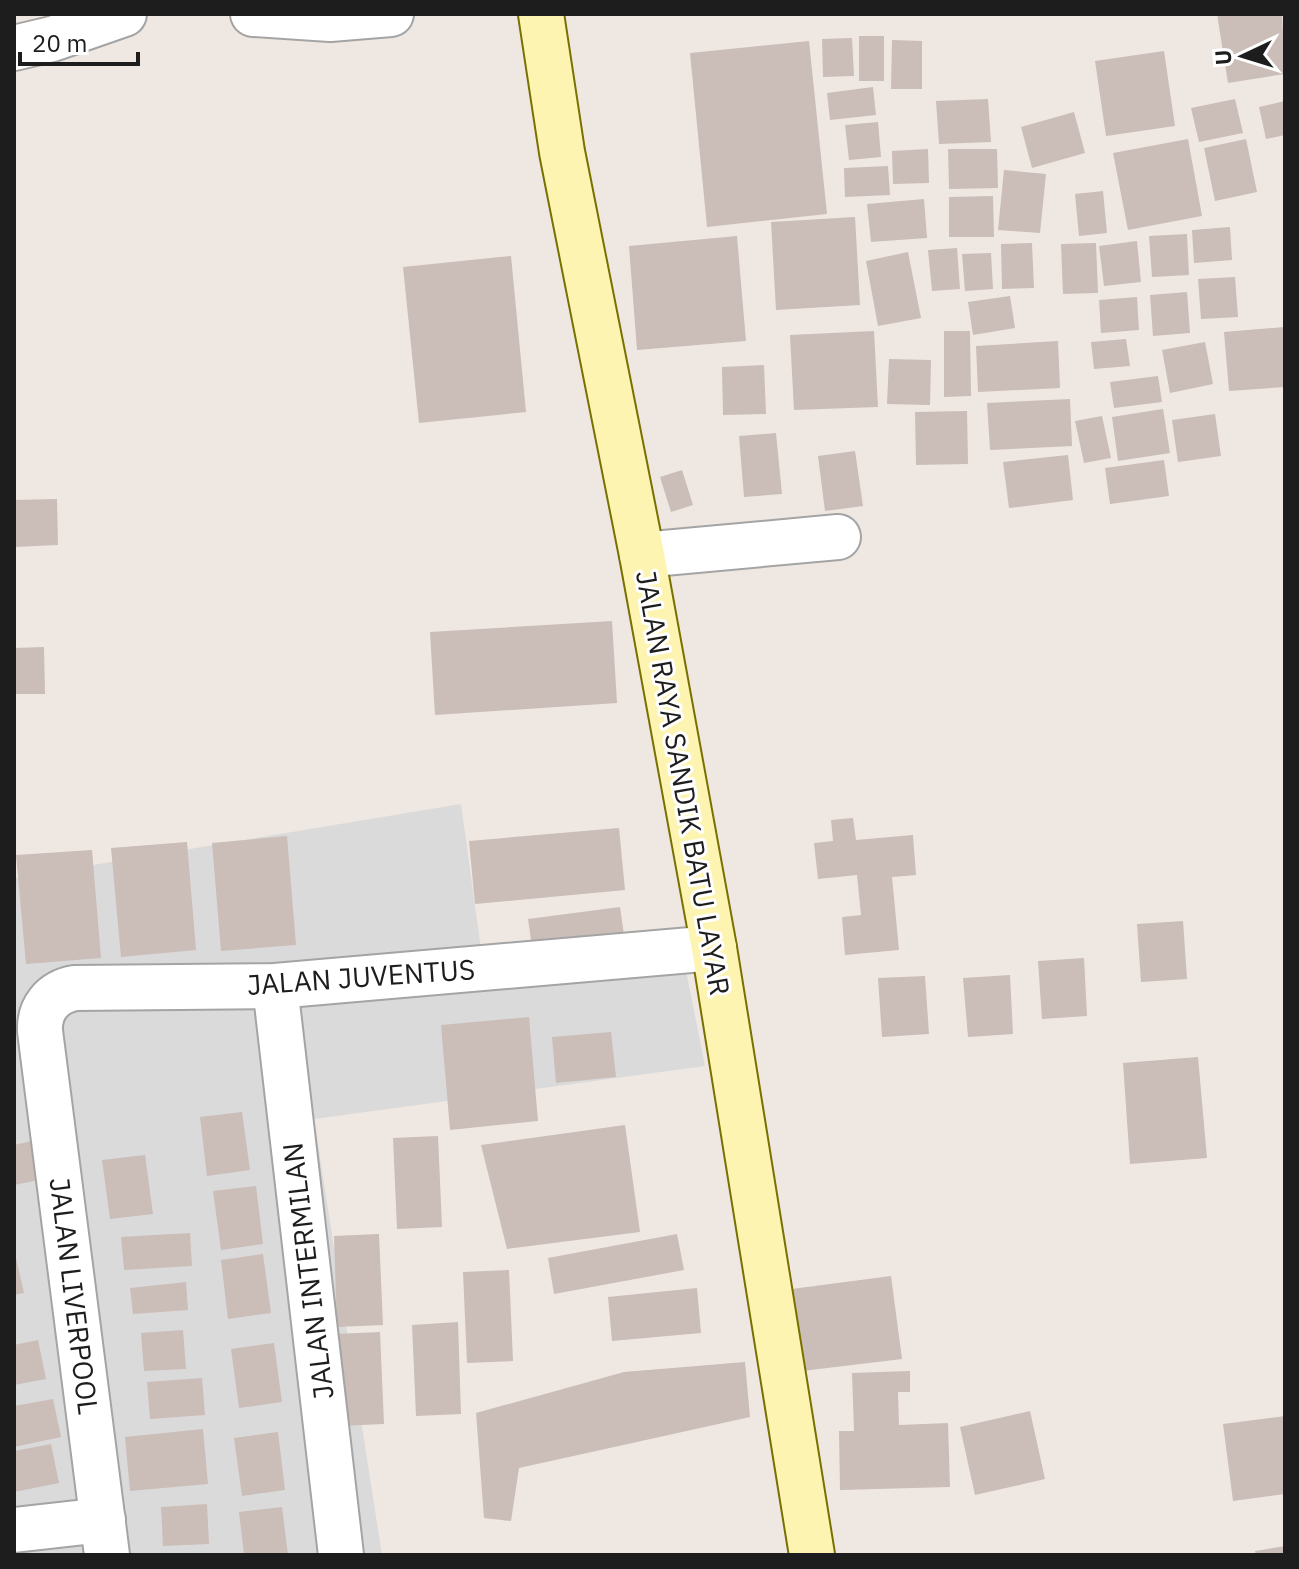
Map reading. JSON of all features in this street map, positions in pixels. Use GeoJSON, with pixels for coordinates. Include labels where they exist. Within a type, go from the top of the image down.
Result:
{"type":"FeatureCollection","features":[{"type":"Feature","properties":{"kind":"main road","name":"JALAN RAYA SANDIK BATU LAYAR"},"geometry":{"type":"LineString","coordinates":[[541,14],[565,167],[642,555],[714,948],[812,1555]]}},
{"type":"Feature","properties":{"kind":"street"},"geometry":{"type":"LineString","coordinates":[[14,48],[52,39],[124,14]]}},
{"type":"Feature","properties":{"kind":"street"},"geometry":{"type":"LineString","coordinates":[[253,14],[319,19],[391,14]]}},
{"type":"Feature","properties":{"kind":"street"},"geometry":{"type":"LineString","coordinates":[[642,555],[838,537]]}},
{"type":"Feature","properties":{"kind":"street","name":"JALAN JUVENTUS"},"geometry":{"type":"LineString","coordinates":[[41,1037],[44,1007],[68,989],[275,986],[714,948]]}},
{"type":"Feature","properties":{"kind":"street","name":"JALAN INTERMILAN"},"geometry":{"type":"LineString","coordinates":[[275,986],[341,1555]]}},
{"type":"Feature","properties":{"kind":"street","name":"JALAN LIVERPOOL"},"geometry":{"type":"LineString","coordinates":[[41,1037],[105,1537]]}},
{"type":"Feature","properties":{"kind":"street"},"geometry":{"type":"LineString","coordinates":[[14,1530],[105,1537]]}},
{"type":"Feature","properties":{"kind":"shaded area"},"geometry":{"type":"Polygon","coordinates":[[[461,804],[481,949],[678,930],[705,1066],[314,1119],[382,1555],[14,1555],[14,878],[461,804]]]}},
{"type":"Feature","properties":{"kind":"building"},"geometry":{"type":"Polygon","coordinates":[[[1217,14],[1282,14],[1285,74],[1228,83],[1217,14]]]}},
{"type":"Feature","properties":{"kind":"building"},"geometry":{"type":"Polygon","coordinates":[[[859,36],[884,36],[884,81],[859,81],[859,36]]]}},
{"type":"Feature","properties":{"kind":"building"},"geometry":{"type":"Polygon","coordinates":[[[852,38],[854,76],[823,77],[822,39],[852,38]]]}},
{"type":"Feature","properties":{"kind":"building"},"geometry":{"type":"Polygon","coordinates":[[[892,40],[922,41],[922,89],[891,89],[892,40]]]}},
{"type":"Feature","properties":{"kind":"building"},"geometry":{"type":"Polygon","coordinates":[[[809,41],[827,214],[707,227],[690,53],[809,41]]]}},
{"type":"Feature","properties":{"kind":"building"},"geometry":{"type":"Polygon","coordinates":[[[1164,51],[1175,126],[1106,136],[1095,61],[1164,51]]]}},
{"type":"Feature","properties":{"kind":"building"},"geometry":{"type":"Polygon","coordinates":[[[873,87],[876,115],[830,120],[827,93],[873,87]]]}},
{"type":"Feature","properties":{"kind":"building"},"geometry":{"type":"Polygon","coordinates":[[[988,99],[991,142],[939,144],[936,101],[988,99]]]}},
{"type":"Feature","properties":{"kind":"building"},"geometry":{"type":"Polygon","coordinates":[[[1235,99],[1243,133],[1199,142],[1191,108],[1235,99]]]}},
{"type":"Feature","properties":{"kind":"building"},"geometry":{"type":"Polygon","coordinates":[[[1285,101],[1285,135],[1266,139],[1259,107],[1285,101]]]}},
{"type":"Feature","properties":{"kind":"building"},"geometry":{"type":"Polygon","coordinates":[[[1074,112],[1085,153],[1032,168],[1021,127],[1074,112]]]}},
{"type":"Feature","properties":{"kind":"building"},"geometry":{"type":"Polygon","coordinates":[[[878,122],[881,157],[849,160],[845,125],[878,122]]]}},
{"type":"Feature","properties":{"kind":"building"},"geometry":{"type":"Polygon","coordinates":[[[1188,139],[1202,216],[1128,230],[1113,153],[1188,139]]]}},
{"type":"Feature","properties":{"kind":"building"},"geometry":{"type":"Polygon","coordinates":[[[1246,139],[1257,192],[1215,201],[1204,148],[1246,139]]]}},
{"type":"Feature","properties":{"kind":"building"},"geometry":{"type":"Polygon","coordinates":[[[928,149],[929,183],[893,184],[892,151],[928,149]]]}},
{"type":"Feature","properties":{"kind":"building"},"geometry":{"type":"Polygon","coordinates":[[[948,149],[997,149],[998,188],[949,189],[948,149]]]}},
{"type":"Feature","properties":{"kind":"building"},"geometry":{"type":"Polygon","coordinates":[[[888,166],[890,195],[845,197],[844,168],[888,166]]]}},
{"type":"Feature","properties":{"kind":"building"},"geometry":{"type":"Polygon","coordinates":[[[1004,170],[1046,174],[1040,233],[998,230],[1004,170]]]}},
{"type":"Feature","properties":{"kind":"building"},"geometry":{"type":"Polygon","coordinates":[[[1103,191],[1107,233],[1079,236],[1075,194],[1103,191]]]}},
{"type":"Feature","properties":{"kind":"building"},"geometry":{"type":"Polygon","coordinates":[[[993,196],[994,237],[949,237],[949,197],[993,196]]]}},
{"type":"Feature","properties":{"kind":"building"},"geometry":{"type":"Polygon","coordinates":[[[924,199],[927,238],[871,242],[867,204],[924,199]]]}},
{"type":"Feature","properties":{"kind":"building"},"geometry":{"type":"Polygon","coordinates":[[[855,217],[860,305],[776,310],[771,222],[855,217]]]}},
{"type":"Feature","properties":{"kind":"building"},"geometry":{"type":"Polygon","coordinates":[[[1230,227],[1232,260],[1194,263],[1192,230],[1230,227]]]}},
{"type":"Feature","properties":{"kind":"building"},"geometry":{"type":"Polygon","coordinates":[[[1187,234],[1189,275],[1152,277],[1149,236],[1187,234]]]}},
{"type":"Feature","properties":{"kind":"building"},"geometry":{"type":"Polygon","coordinates":[[[737,236],[746,341],[637,350],[629,246],[737,236]]]}},
{"type":"Feature","properties":{"kind":"building"},"geometry":{"type":"Polygon","coordinates":[[[1137,241],[1141,282],[1104,286],[1099,246],[1137,241]]]}},
{"type":"Feature","properties":{"kind":"building"},"geometry":{"type":"Polygon","coordinates":[[[1032,243],[1034,288],[1002,289],[1001,244],[1032,243]]]}},
{"type":"Feature","properties":{"kind":"building"},"geometry":{"type":"Polygon","coordinates":[[[1096,243],[1098,293],[1063,294],[1061,244],[1096,243]]]}},
{"type":"Feature","properties":{"kind":"building"},"geometry":{"type":"Polygon","coordinates":[[[957,248],[960,289],[932,291],[928,250],[957,248]]]}},
{"type":"Feature","properties":{"kind":"building"},"geometry":{"type":"Polygon","coordinates":[[[908,252],[921,318],[878,326],[866,261],[908,252]]]}},
{"type":"Feature","properties":{"kind":"building"},"geometry":{"type":"Polygon","coordinates":[[[991,253],[993,289],[965,291],[962,254],[991,253]]]}},
{"type":"Feature","properties":{"kind":"building"},"geometry":{"type":"Polygon","coordinates":[[[511,256],[526,412],[419,423],[403,267],[511,256]]]}},
{"type":"Feature","properties":{"kind":"building"},"geometry":{"type":"Polygon","coordinates":[[[1235,277],[1238,317],[1201,319],[1198,279],[1235,277]]]}},
{"type":"Feature","properties":{"kind":"building"},"geometry":{"type":"Polygon","coordinates":[[[1187,292],[1190,333],[1153,336],[1150,295],[1187,292]]]}},
{"type":"Feature","properties":{"kind":"building"},"geometry":{"type":"Polygon","coordinates":[[[1010,296],[1015,328],[973,335],[968,302],[1010,296]]]}},
{"type":"Feature","properties":{"kind":"building"},"geometry":{"type":"Polygon","coordinates":[[[1137,297],[1139,330],[1101,333],[1099,300],[1137,297]]]}},
{"type":"Feature","properties":{"kind":"building"},"geometry":{"type":"Polygon","coordinates":[[[1285,327],[1285,387],[1229,391],[1224,332],[1285,327]]]}},
{"type":"Feature","properties":{"kind":"building"},"geometry":{"type":"Polygon","coordinates":[[[874,331],[878,407],[794,410],[790,335],[874,331]]]}},
{"type":"Feature","properties":{"kind":"building"},"geometry":{"type":"Polygon","coordinates":[[[944,331],[970,331],[971,396],[944,397],[944,331]]]}},
{"type":"Feature","properties":{"kind":"building"},"geometry":{"type":"Polygon","coordinates":[[[1126,339],[1130,366],[1094,369],[1091,342],[1126,339]]]}},
{"type":"Feature","properties":{"kind":"building"},"geometry":{"type":"Polygon","coordinates":[[[1058,341],[1060,388],[978,392],[976,346],[1058,341]]]}},
{"type":"Feature","properties":{"kind":"building"},"geometry":{"type":"Polygon","coordinates":[[[1205,342],[1213,384],[1170,393],[1162,350],[1205,342]]]}},
{"type":"Feature","properties":{"kind":"building"},"geometry":{"type":"Polygon","coordinates":[[[889,359],[931,360],[930,405],[887,404],[889,359]]]}},
{"type":"Feature","properties":{"kind":"building"},"geometry":{"type":"Polygon","coordinates":[[[764,365],[766,414],[723,415],[722,367],[764,365]]]}},
{"type":"Feature","properties":{"kind":"building"},"geometry":{"type":"Polygon","coordinates":[[[1158,376],[1162,402],[1114,408],[1110,382],[1158,376]]]}},
{"type":"Feature","properties":{"kind":"building"},"geometry":{"type":"Polygon","coordinates":[[[1070,399],[1072,446],[990,450],[987,403],[1070,399]]]}},
{"type":"Feature","properties":{"kind":"building"},"geometry":{"type":"Polygon","coordinates":[[[1163,409],[1170,453],[1118,461],[1112,417],[1163,409]]]}},
{"type":"Feature","properties":{"kind":"building"},"geometry":{"type":"Polygon","coordinates":[[[967,411],[968,464],[916,465],[915,412],[967,411]]]}},
{"type":"Feature","properties":{"kind":"building"},"geometry":{"type":"Polygon","coordinates":[[[1215,414],[1221,456],[1178,462],[1172,420],[1215,414]]]}},
{"type":"Feature","properties":{"kind":"building"},"geometry":{"type":"Polygon","coordinates":[[[1102,416],[1111,458],[1084,463],[1075,421],[1102,416]]]}},
{"type":"Feature","properties":{"kind":"building"},"geometry":{"type":"Polygon","coordinates":[[[776,433],[782,494],[744,497],[739,436],[776,433]]]}},
{"type":"Feature","properties":{"kind":"building"},"geometry":{"type":"Polygon","coordinates":[[[855,451],[863,506],[825,511],[818,456],[855,451]]]}},
{"type":"Feature","properties":{"kind":"building"},"geometry":{"type":"Polygon","coordinates":[[[1068,455],[1073,500],[1009,508],[1003,462],[1068,455]]]}},
{"type":"Feature","properties":{"kind":"building"},"geometry":{"type":"Polygon","coordinates":[[[1164,460],[1169,496],[1110,504],[1105,468],[1164,460]]]}},
{"type":"Feature","properties":{"kind":"building"},"geometry":{"type":"Polygon","coordinates":[[[682,470],[693,505],[671,512],[660,477],[682,470]]]}},
{"type":"Feature","properties":{"kind":"building"},"geometry":{"type":"Polygon","coordinates":[[[57,499],[58,545],[14,547],[14,500],[57,499]]]}},
{"type":"Feature","properties":{"kind":"building"},"geometry":{"type":"Polygon","coordinates":[[[612,621],[617,703],[435,715],[430,632],[612,621]]]}},
{"type":"Feature","properties":{"kind":"building"},"geometry":{"type":"Polygon","coordinates":[[[44,647],[45,694],[14,694],[14,648],[44,647]]]}},
{"type":"Feature","properties":{"kind":"building"},"geometry":{"type":"Polygon","coordinates":[[[853,818],[856,840],[913,835],[916,875],[892,877],[899,950],[845,955],[842,917],[861,915],[857,875],[818,879],[814,843],[833,841],[831,820],[853,818]]]}},
{"type":"Feature","properties":{"kind":"building"},"geometry":{"type":"Polygon","coordinates":[[[619,828],[625,890],[475,904],[469,841],[619,828]]]}},
{"type":"Feature","properties":{"kind":"building"},"geometry":{"type":"Polygon","coordinates":[[[287,836],[296,945],[221,951],[212,843],[287,836]]]}},
{"type":"Feature","properties":{"kind":"building"},"geometry":{"type":"Polygon","coordinates":[[[187,842],[196,950],[121,957],[111,848],[187,842]]]}},
{"type":"Feature","properties":{"kind":"building"},"geometry":{"type":"Polygon","coordinates":[[[92,850],[101,958],[26,964],[16,855],[92,850]]]}},
{"type":"Feature","properties":{"kind":"building"},"geometry":{"type":"Polygon","coordinates":[[[620,907],[626,949],[534,961],[528,919],[620,907]]]}},
{"type":"Feature","properties":{"kind":"building"},"geometry":{"type":"Polygon","coordinates":[[[1183,921],[1187,979],[1141,982],[1137,924],[1183,921]]]}},
{"type":"Feature","properties":{"kind":"building"},"geometry":{"type":"Polygon","coordinates":[[[1084,958],[1087,1016],[1042,1019],[1038,961],[1084,958]]]}},
{"type":"Feature","properties":{"kind":"building"},"geometry":{"type":"Polygon","coordinates":[[[1010,975],[1013,1034],[968,1037],[963,978],[1010,975]]]}},
{"type":"Feature","properties":{"kind":"building"},"geometry":{"type":"Polygon","coordinates":[[[925,976],[929,1034],[882,1037],[878,978],[925,976]]]}},
{"type":"Feature","properties":{"kind":"building"},"geometry":{"type":"Polygon","coordinates":[[[529,1017],[538,1121],[450,1130],[441,1025],[529,1017]]]}},
{"type":"Feature","properties":{"kind":"building"},"geometry":{"type":"Polygon","coordinates":[[[611,1032],[616,1077],[556,1083],[552,1037],[611,1032]]]}},
{"type":"Feature","properties":{"kind":"building"},"geometry":{"type":"Polygon","coordinates":[[[1198,1057],[1207,1158],[1130,1164],[1123,1063],[1198,1057]]]}},
{"type":"Feature","properties":{"kind":"building"},"geometry":{"type":"Polygon","coordinates":[[[242,1112],[250,1170],[207,1176],[200,1117],[242,1112]]]}},
{"type":"Feature","properties":{"kind":"building"},"geometry":{"type":"Polygon","coordinates":[[[625,1125],[640,1232],[507,1249],[481,1145],[625,1125]]]}},
{"type":"Feature","properties":{"kind":"building"},"geometry":{"type":"Polygon","coordinates":[[[438,1136],[442,1227],[397,1229],[393,1138],[438,1136]]]}},
{"type":"Feature","properties":{"kind":"building"},"geometry":{"type":"Polygon","coordinates":[[[32,1141],[39,1180],[14,1185],[14,1145],[32,1141]]]}},
{"type":"Feature","properties":{"kind":"building"},"geometry":{"type":"Polygon","coordinates":[[[145,1155],[153,1214],[110,1219],[102,1160],[145,1155]]]}},
{"type":"Feature","properties":{"kind":"building"},"geometry":{"type":"Polygon","coordinates":[[[256,1186],[263,1244],[221,1250],[213,1191],[256,1186]]]}},
{"type":"Feature","properties":{"kind":"building"},"geometry":{"type":"Polygon","coordinates":[[[190,1233],[192,1266],[124,1270],[121,1237],[190,1233]]]}},
{"type":"Feature","properties":{"kind":"building"},"geometry":{"type":"Polygon","coordinates":[[[379,1234],[383,1325],[337,1327],[334,1236],[379,1234]]]}},
{"type":"Feature","properties":{"kind":"building"},"geometry":{"type":"Polygon","coordinates":[[[677,1234],[684,1270],[554,1294],[548,1258],[677,1234]]]}},
{"type":"Feature","properties":{"kind":"building"},"geometry":{"type":"Polygon","coordinates":[[[14,1249],[24,1293],[14,1295],[14,1249]]]}},
{"type":"Feature","properties":{"kind":"building"},"geometry":{"type":"Polygon","coordinates":[[[263,1254],[271,1313],[228,1319],[221,1260],[263,1254]]]}},
{"type":"Feature","properties":{"kind":"building"},"geometry":{"type":"Polygon","coordinates":[[[509,1270],[513,1361],[467,1363],[463,1272],[509,1270]]]}},
{"type":"Feature","properties":{"kind":"building"},"geometry":{"type":"Polygon","coordinates":[[[891,1276],[902,1359],[794,1372],[784,1290],[891,1276]]]}},
{"type":"Feature","properties":{"kind":"building"},"geometry":{"type":"Polygon","coordinates":[[[186,1282],[188,1310],[133,1314],[130,1288],[186,1282]]]}},
{"type":"Feature","properties":{"kind":"building"},"geometry":{"type":"Polygon","coordinates":[[[697,1288],[701,1333],[612,1341],[608,1297],[697,1288]]]}},
{"type":"Feature","properties":{"kind":"building"},"geometry":{"type":"Polygon","coordinates":[[[458,1322],[461,1414],[416,1416],[412,1325],[458,1322]]]}},
{"type":"Feature","properties":{"kind":"building"},"geometry":{"type":"Polygon","coordinates":[[[183,1330],[186,1369],[144,1371],[141,1333],[183,1330]]]}},
{"type":"Feature","properties":{"kind":"building"},"geometry":{"type":"Polygon","coordinates":[[[380,1332],[384,1424],[338,1426],[335,1334],[380,1332]]]}},
{"type":"Feature","properties":{"kind":"building"},"geometry":{"type":"Polygon","coordinates":[[[38,1340],[46,1379],[14,1385],[14,1345],[38,1340]]]}},
{"type":"Feature","properties":{"kind":"building"},"geometry":{"type":"Polygon","coordinates":[[[274,1343],[282,1402],[239,1408],[231,1349],[274,1343]]]}},
{"type":"Feature","properties":{"kind":"building"},"geometry":{"type":"Polygon","coordinates":[[[745,1362],[750,1417],[519,1468],[511,1521],[484,1518],[476,1413],[624,1372],[745,1362]]]}},
{"type":"Feature","properties":{"kind":"building"},"geometry":{"type":"Polygon","coordinates":[[[910,1371],[910,1392],[898,1392],[899,1425],[948,1423],[950,1487],[840,1490],[839,1431],[854,1431],[852,1373],[910,1371]]]}},
{"type":"Feature","properties":{"kind":"building"},"geometry":{"type":"Polygon","coordinates":[[[202,1378],[205,1415],[150,1419],[147,1382],[202,1378]]]}},
{"type":"Feature","properties":{"kind":"building"},"geometry":{"type":"Polygon","coordinates":[[[53,1399],[61,1437],[14,1447],[14,1406],[53,1399]]]}},
{"type":"Feature","properties":{"kind":"building"},"geometry":{"type":"Polygon","coordinates":[[[1030,1411],[1045,1479],[975,1495],[960,1427],[1030,1411]]]}},
{"type":"Feature","properties":{"kind":"building"},"geometry":{"type":"Polygon","coordinates":[[[1285,1416],[1285,1494],[1233,1501],[1223,1424],[1285,1416]]]}},
{"type":"Feature","properties":{"kind":"building"},"geometry":{"type":"Polygon","coordinates":[[[203,1429],[208,1484],[130,1491],[125,1437],[203,1429]]]}},
{"type":"Feature","properties":{"kind":"building"},"geometry":{"type":"Polygon","coordinates":[[[278,1432],[285,1490],[242,1496],[234,1438],[278,1432]]]}},
{"type":"Feature","properties":{"kind":"building"},"geometry":{"type":"Polygon","coordinates":[[[51,1444],[59,1483],[14,1492],[14,1451],[51,1444]]]}},
{"type":"Feature","properties":{"kind":"building"},"geometry":{"type":"Polygon","coordinates":[[[207,1504],[209,1544],[163,1546],[161,1507],[207,1504]]]}},
{"type":"Feature","properties":{"kind":"building"},"geometry":{"type":"Polygon","coordinates":[[[282,1507],[288,1555],[244,1555],[239,1512],[282,1507]]]}},
{"type":"Feature","properties":{"kind":"building"},"geometry":{"type":"Polygon","coordinates":[[[1285,1546],[1285,1555],[1256,1555],[1255,1551],[1285,1546]]]}}]}
